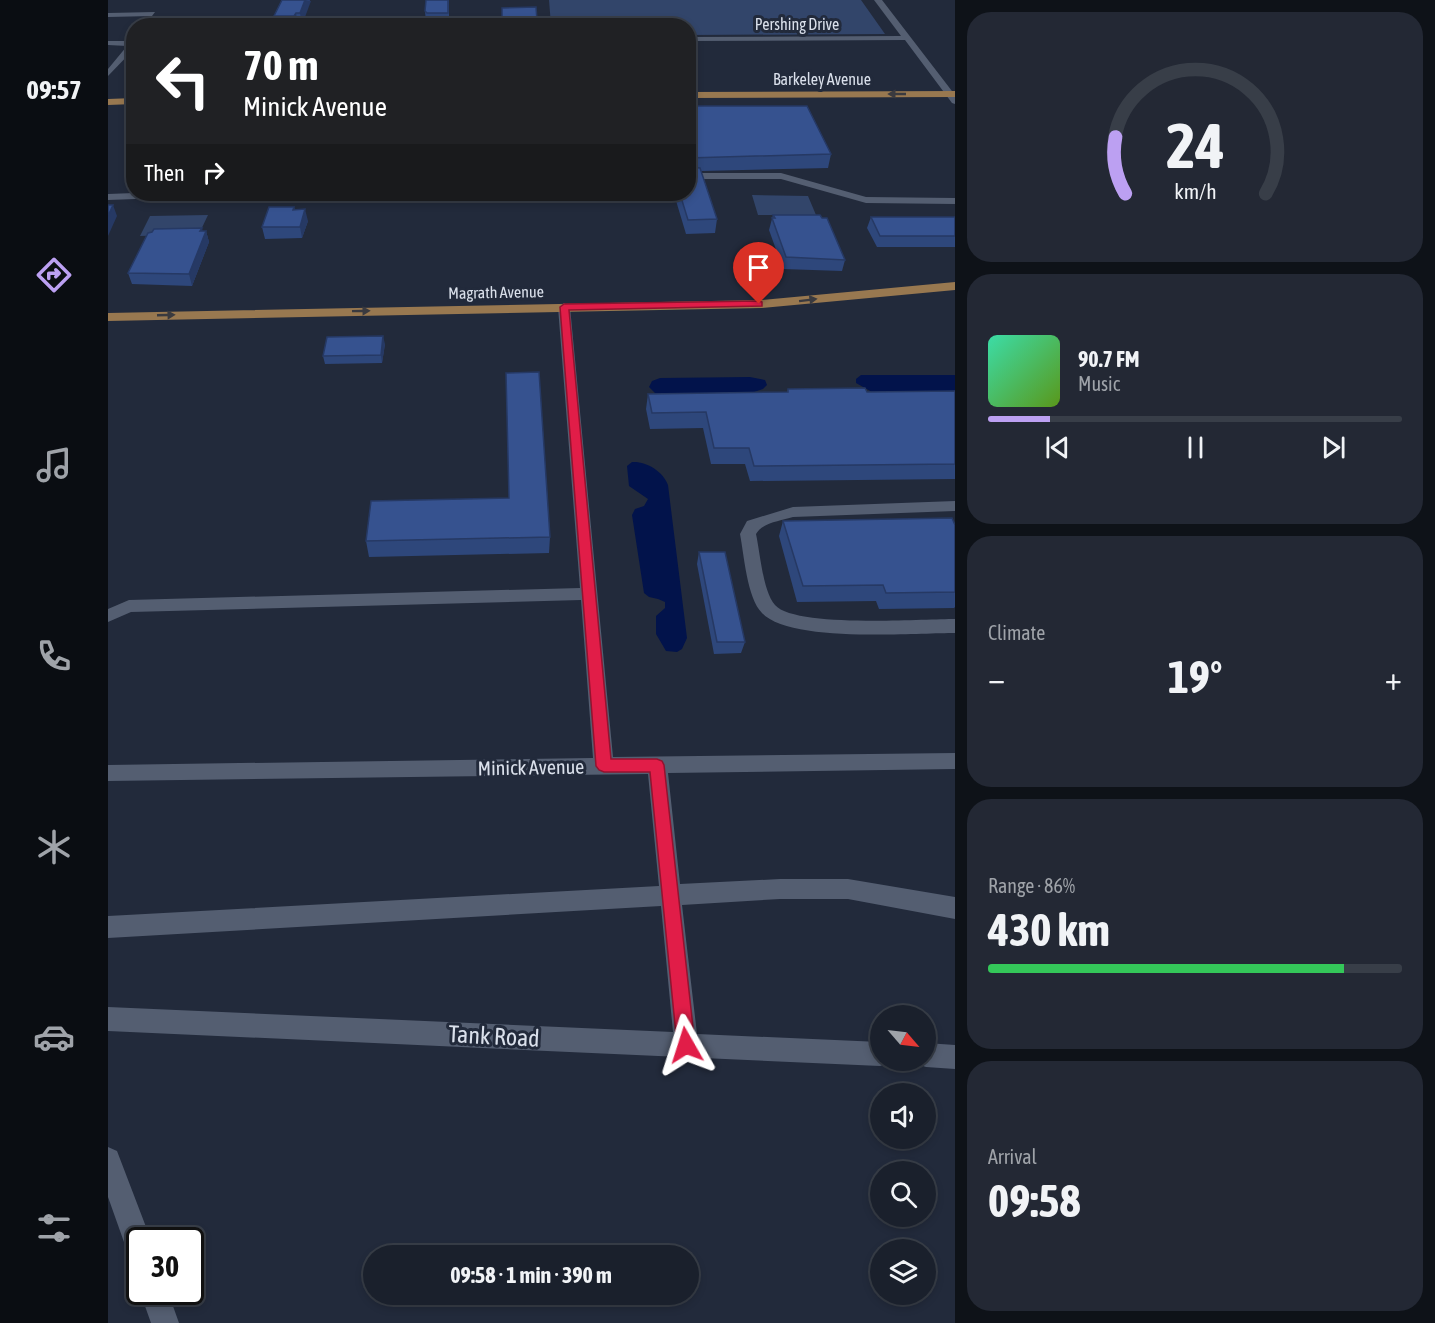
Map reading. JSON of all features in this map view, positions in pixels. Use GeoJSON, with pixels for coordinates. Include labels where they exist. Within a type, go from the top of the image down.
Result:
{"type":"FeatureCollection","features":[{"type":"Feature","properties":{"kind":"main road","name":"Barkeley Avenue"},"geometry":{"type":"LineString","coordinates":[[696,94],[953,97]]}},
{"type":"Feature","properties":{"kind":"main road"},"geometry":{"type":"LineString","coordinates":[[108,102],[126,101]]}},
{"type":"Feature","properties":{"kind":"main road","name":"Magrath Avenue"},"geometry":{"type":"LineString","coordinates":[[108,316],[762,304],[955,286]]}},
{"type":"Feature","properties":{"kind":"street"},"geometry":{"type":"LineString","coordinates":[[878,0],[953,97]]}},
{"type":"Feature","properties":{"kind":"street"},"geometry":{"type":"LineString","coordinates":[[108,15],[154,10],[150,18]]}},
{"type":"Feature","properties":{"kind":"street","name":"Pershing Drive"},"geometry":{"type":"LineString","coordinates":[[696,39],[906,38]]}},
{"type":"Feature","properties":{"kind":"street"},"geometry":{"type":"LineString","coordinates":[[108,43],[126,43]]}},
{"type":"Feature","properties":{"kind":"street"},"geometry":{"type":"LineString","coordinates":[[108,74],[126,52]]}},
{"type":"Feature","properties":{"kind":"street"},"geometry":{"type":"LineString","coordinates":[[696,176],[781,176],[866,200],[955,201]]}},
{"type":"Feature","properties":{"kind":"street"},"geometry":{"type":"LineString","coordinates":[[108,197],[126,196]]}},
{"type":"Feature","properties":{"kind":"street"},"geometry":{"type":"LineString","coordinates":[[564,307],[604,766]]}},
{"type":"Feature","properties":{"kind":"street"},"geometry":{"type":"LineString","coordinates":[[955,506],[793,512],[763,520],[753,525],[748,534],[759,589],[767,608],[779,617],[796,623],[830,626],[955,626]]}},
{"type":"Feature","properties":{"kind":"street"},"geometry":{"type":"LineString","coordinates":[[108,616],[129,606],[589,594]]}},
{"type":"Feature","properties":{"kind":"street","name":"Minick Avenue"},"geometry":{"type":"LineString","coordinates":[[108,773],[955,761]]}},
{"type":"Feature","properties":{"kind":"street"},"geometry":{"type":"LineString","coordinates":[[657,765],[686,1045]]}},
{"type":"Feature","properties":{"kind":"street"},"geometry":{"type":"LineString","coordinates":[[108,927],[780,889],[848,889],[955,908]]}},
{"type":"Feature","properties":{"kind":"street","name":"Tank Road"},"geometry":{"type":"LineString","coordinates":[[108,1019],[870,1054]]}},
{"type":"Feature","properties":{"kind":"street"},"geometry":{"type":"LineString","coordinates":[[936,1056],[955,1057]]}},
{"type":"Feature","properties":{"kind":"street"},"geometry":{"type":"LineString","coordinates":[[108,1160],[132,1227]]}},
{"type":"Feature","properties":{"kind":"street"},"geometry":{"type":"LineString","coordinates":[[159,1305],[165,1323]]}},
{"type":"Feature","properties":{"kind":"shaded area"},"geometry":{"type":"Polygon","coordinates":[[[549,0],[861,0],[885,34],[696,35],[696,18],[550,18],[549,0]]]}},
{"type":"Feature","properties":{"kind":"shaded area"},"geometry":{"type":"Polygon","coordinates":[[[752,195],[808,196],[816,215],[758,215],[752,195]]]}},
{"type":"Feature","properties":{"kind":"shaded area"},"geometry":{"type":"Polygon","coordinates":[[[208,215],[199,234],[140,236],[150,216],[208,215]]]}},
{"type":"Feature","properties":{"kind":"shaded area"},"geometry":{"type":"Polygon","coordinates":[[[861,375],[955,375],[955,394],[872,392],[856,383],[856,379],[861,375]]]}},
{"type":"Feature","properties":{"kind":"shaded area"},"geometry":{"type":"Polygon","coordinates":[[[750,377],[765,380],[767,385],[751,393],[656,394],[649,387],[652,381],[660,378],[750,377]]]}},
{"type":"Feature","properties":{"kind":"shaded area"},"geometry":{"type":"Polygon","coordinates":[[[632,462],[643,463],[653,468],[662,475],[668,485],[687,638],[682,649],[677,652],[666,651],[656,634],[656,616],[665,608],[665,602],[644,593],[632,515],[635,509],[644,506],[648,499],[629,486],[627,466],[632,462]]]}},
{"type":"Feature","properties":{"kind":"building"},"geometry":{"type":"Polygon","coordinates":[[[282,0],[305,0],[300,13],[294,16],[274,16],[282,0]]]}},
{"type":"Feature","properties":{"kind":"building"},"geometry":{"type":"Polygon","coordinates":[[[426,0],[448,0],[448,13],[427,13],[425,11],[426,0]]]}},
{"type":"Feature","properties":{"kind":"building"},"geometry":{"type":"Polygon","coordinates":[[[536,7],[537,18],[502,18],[502,8],[536,7]]]}},
{"type":"Feature","properties":{"kind":"building"},"geometry":{"type":"Polygon","coordinates":[[[696,106],[807,106],[831,154],[696,158],[696,106]]]}},
{"type":"Feature","properties":{"kind":"building"},"geometry":{"type":"Polygon","coordinates":[[[696,168],[700,168],[717,219],[688,220],[682,201],[696,201],[696,168]]]}},
{"type":"Feature","properties":{"kind":"building"},"geometry":{"type":"Polygon","coordinates":[[[108,205],[113,205],[108,216],[108,205]]]}},
{"type":"Feature","properties":{"kind":"building"},"geometry":{"type":"Polygon","coordinates":[[[269,207],[305,209],[300,227],[262,227],[269,207]]]}},
{"type":"Feature","properties":{"kind":"building"},"geometry":{"type":"Polygon","coordinates":[[[773,215],[820,215],[822,218],[827,218],[845,260],[786,257],[772,218],[775,218],[773,215]]]}},
{"type":"Feature","properties":{"kind":"building"},"geometry":{"type":"Polygon","coordinates":[[[871,217],[955,217],[955,236],[880,236],[871,217]]]}},
{"type":"Feature","properties":{"kind":"building"},"geometry":{"type":"Polygon","coordinates":[[[202,228],[200,231],[206,231],[189,274],[128,273],[148,233],[154,229],[202,228]]]}},
{"type":"Feature","properties":{"kind":"building"},"geometry":{"type":"Polygon","coordinates":[[[383,336],[381,355],[323,356],[327,337],[383,336]]]}},
{"type":"Feature","properties":{"kind":"building"},"geometry":{"type":"Polygon","coordinates":[[[539,372],[550,537],[366,541],[371,501],[509,498],[506,373],[539,372]]]}},
{"type":"Feature","properties":{"kind":"building"},"geometry":{"type":"Polygon","coordinates":[[[865,388],[867,392],[955,391],[955,464],[754,466],[749,448],[714,448],[706,412],[652,413],[648,394],[788,392],[788,389],[865,388]]]}},
{"type":"Feature","properties":{"kind":"building"},"geometry":{"type":"Polygon","coordinates":[[[952,518],[955,525],[955,592],[886,593],[883,585],[803,586],[783,521],[952,518]]]}},
{"type":"Feature","properties":{"kind":"building"},"geometry":{"type":"Polygon","coordinates":[[[699,552],[725,552],[745,642],[717,642],[699,552]]]}},
{"type":"Feature","properties":{"kind":"route"},"geometry":{"type":"LineString","coordinates":[[686,1045],[657,765],[604,766],[564,307],[759,304]]}}]}
